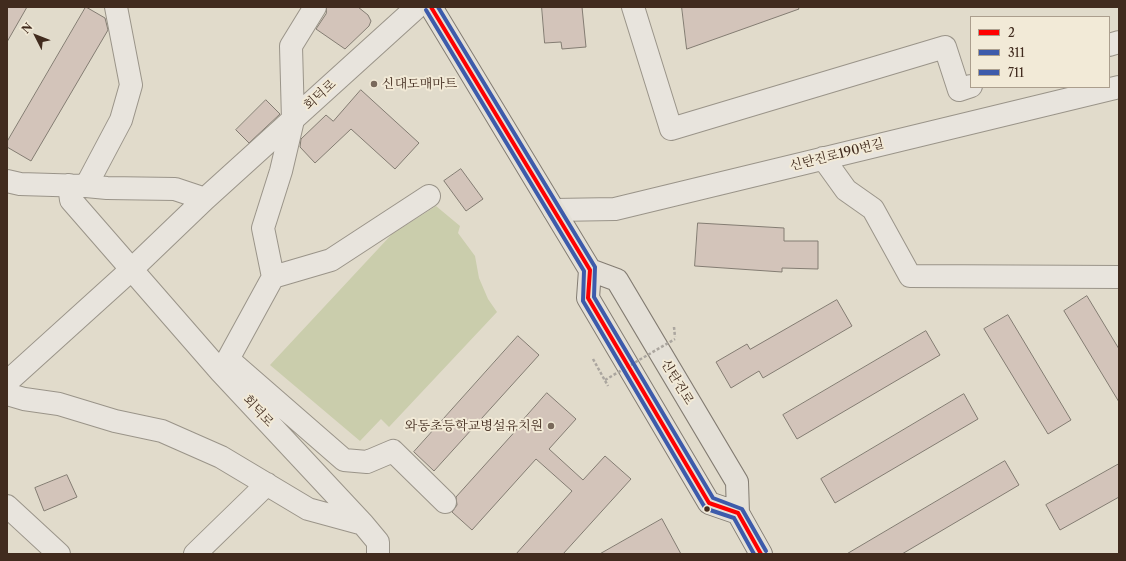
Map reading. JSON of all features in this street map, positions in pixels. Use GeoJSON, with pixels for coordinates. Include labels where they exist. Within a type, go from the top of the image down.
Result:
{"type":"FeatureCollection","features":[{"type":"Feature","properties":{"kind":"main road"},"geometry":{"type":"LineString","coordinates":[[431,7],[590,270],[588,298],[709,502],[738,513]]}},
{"type":"Feature","properties":{"kind":"main road","name":"신탄진로"},"geometry":{"type":"LineString","coordinates":[[590,270],[617,280],[737,482],[738,513],[761,554]]}},
{"type":"Feature","properties":{"kind":"street"},"geometry":{"type":"LineString","coordinates":[[78,185],[121,120],[131,84],[116,7]]}},
{"type":"Feature","properties":{"kind":"street"},"geometry":{"type":"LineString","coordinates":[[315,7],[291,46],[292,120],[281,171],[263,228],[274,276],[225,365],[344,460],[367,462],[393,451],[445,502]]}},
{"type":"Feature","properties":{"kind":"street","name":"회덕로"},"geometry":{"type":"LineString","coordinates":[[7,382],[132,269],[205,199],[417,7]]}},
{"type":"Feature","properties":{"kind":"street"},"geometry":{"type":"LineString","coordinates":[[632,7],[671,129],[945,47],[959,90],[970,86]]}},
{"type":"Feature","properties":{"kind":"street","name":"신탄진로190번길"},"geometry":{"type":"LineString","coordinates":[[554,210],[614,209],[1119,86]]}},
{"type":"Feature","properties":{"kind":"street"},"geometry":{"type":"LineString","coordinates":[[823,158],[846,190],[873,209],[910,276],[1119,277]]}},
{"type":"Feature","properties":{"kind":"street"},"geometry":{"type":"LineString","coordinates":[[7,181],[20,184],[175,189],[205,199]]}},
{"type":"Feature","properties":{"kind":"street","name":"회덕로"},"geometry":{"type":"LineString","coordinates":[[78,185],[71,200],[132,269],[225,365],[363,524],[378,542],[378,554]]}},
{"type":"Feature","properties":{"kind":"street"},"geometry":{"type":"LineString","coordinates":[[274,276],[331,260],[429,196]]}},
{"type":"Feature","properties":{"kind":"street"},"geometry":{"type":"LineString","coordinates":[[7,394],[24,399],[59,404],[115,421],[162,431],[221,457],[308,509],[363,524]]}},
{"type":"Feature","properties":{"kind":"street"},"geometry":{"type":"LineString","coordinates":[[195,554],[267,484]]}},
{"type":"Feature","properties":{"kind":"street"},"geometry":{"type":"LineString","coordinates":[[7,506],[48,550]]}},
{"type":"Feature","properties":{"kind":"path"},"geometry":{"type":"LineString","coordinates":[[605,380],[676,338],[674,328]]}},
{"type":"Feature","properties":{"kind":"path"},"geometry":{"type":"LineString","coordinates":[[593,359],[608,386]]}},
{"type":"Feature","properties":{"kind":"green space"},"geometry":{"type":"Polygon","coordinates":[[[436,206],[460,226],[458,233],[475,256],[479,278],[488,299],[497,312],[389,427],[381,419],[360,441],[270,365],[392,234],[436,206]]]}},
{"type":"Feature","properties":{"kind":"building"},"geometry":{"type":"Polygon","coordinates":[[[7,7],[27,7],[7,42],[7,7]]]}},
{"type":"Feature","properties":{"kind":"building"},"geometry":{"type":"Polygon","coordinates":[[[86,7],[105,18],[108,30],[31,161],[7,147],[7,142],[86,7]]]}},
{"type":"Feature","properties":{"kind":"building"},"geometry":{"type":"Polygon","coordinates":[[[327,7],[358,7],[368,15],[371,21],[369,26],[345,49],[316,29],[326,14],[327,7]]]}},
{"type":"Feature","properties":{"kind":"building"},"geometry":{"type":"Polygon","coordinates":[[[542,7],[582,7],[586,47],[562,49],[561,42],[545,43],[542,7]]]}},
{"type":"Feature","properties":{"kind":"building"},"geometry":{"type":"Polygon","coordinates":[[[682,7],[798,7],[799,9],[687,49],[682,7]]]}},
{"type":"Feature","properties":{"kind":"building"},"geometry":{"type":"Polygon","coordinates":[[[361,90],[419,143],[395,169],[351,129],[315,163],[300,147],[301,139],[326,115],[333,121],[361,90]]]}},
{"type":"Feature","properties":{"kind":"building"},"geometry":{"type":"Polygon","coordinates":[[[266,100],[280,114],[249,143],[236,130],[266,100]]]}},
{"type":"Feature","properties":{"kind":"building"},"geometry":{"type":"Polygon","coordinates":[[[461,169],[483,199],[466,211],[444,181],[461,169]]]}},
{"type":"Feature","properties":{"kind":"building"},"geometry":{"type":"Polygon","coordinates":[[[698,223],[784,228],[784,241],[818,241],[818,269],[782,268],[782,272],[695,266],[698,223]]]}},
{"type":"Feature","properties":{"kind":"building"},"geometry":{"type":"Polygon","coordinates":[[[1087,296],[1119,349],[1119,402],[1064,311],[1087,296]]]}},
{"type":"Feature","properties":{"kind":"building"},"geometry":{"type":"Polygon","coordinates":[[[837,300],[852,326],[763,378],[759,371],[731,388],[716,362],[747,344],[750,349],[837,300]]]}},
{"type":"Feature","properties":{"kind":"building"},"geometry":{"type":"Polygon","coordinates":[[[1008,315],[1071,420],[1048,434],[984,329],[1008,315]]]}},
{"type":"Feature","properties":{"kind":"building"},"geometry":{"type":"Polygon","coordinates":[[[926,331],[940,355],[797,439],[783,415],[926,331]]]}},
{"type":"Feature","properties":{"kind":"building"},"geometry":{"type":"Polygon","coordinates":[[[518,336],[539,355],[434,471],[414,452],[518,336]]]}},
{"type":"Feature","properties":{"kind":"building"},"geometry":{"type":"Polygon","coordinates":[[[547,393],[576,419],[549,449],[583,480],[605,456],[631,479],[563,554],[516,554],[572,491],[536,459],[472,530],[452,512],[457,505],[456,497],[519,427],[518,426],[547,393]]]}},
{"type":"Feature","properties":{"kind":"building"},"geometry":{"type":"Polygon","coordinates":[[[964,394],[978,419],[835,503],[821,479],[964,394]]]}},
{"type":"Feature","properties":{"kind":"building"},"geometry":{"type":"Polygon","coordinates":[[[1005,461],[1019,485],[902,554],[847,554],[1005,461]]]}},
{"type":"Feature","properties":{"kind":"building"},"geometry":{"type":"Polygon","coordinates":[[[1119,464],[1119,497],[1060,530],[1046,505],[1119,464]]]}},
{"type":"Feature","properties":{"kind":"building"},"geometry":{"type":"Polygon","coordinates":[[[67,475],[77,497],[44,511],[35,488],[67,475]]]}},
{"type":"Feature","properties":{"kind":"building"},"geometry":{"type":"Polygon","coordinates":[[[662,519],[681,554],[600,554],[662,519]]]}},
{"type":"Feature","properties":{"kind":"transit line","name":"2"},"geometry":{"type":"LineString","coordinates":[[431,7],[590,270],[588,298],[709,503],[738,513],[761,554]]}},
{"type":"Feature","properties":{"kind":"transit line","name":"711"},"geometry":{"type":"LineString","coordinates":[[438,7],[595,267],[594,297],[713,498],[742,509],[766,551]]}},
{"type":"Feature","properties":{"kind":"transit line","name":"311"},"geometry":{"type":"LineString","coordinates":[[426,10],[584,271],[583,301],[704,506],[707,509],[734,518],[754,554]]}},
{"type":"Feature","properties":{"kind":"place","name":"신대도매마트"},"geometry":{"type":"Point","coordinates":[374,84]}},
{"type":"Feature","properties":{"kind":"place","name":"와동초등학교병설유치원"},"geometry":{"type":"Point","coordinates":[551,426]}}]}
